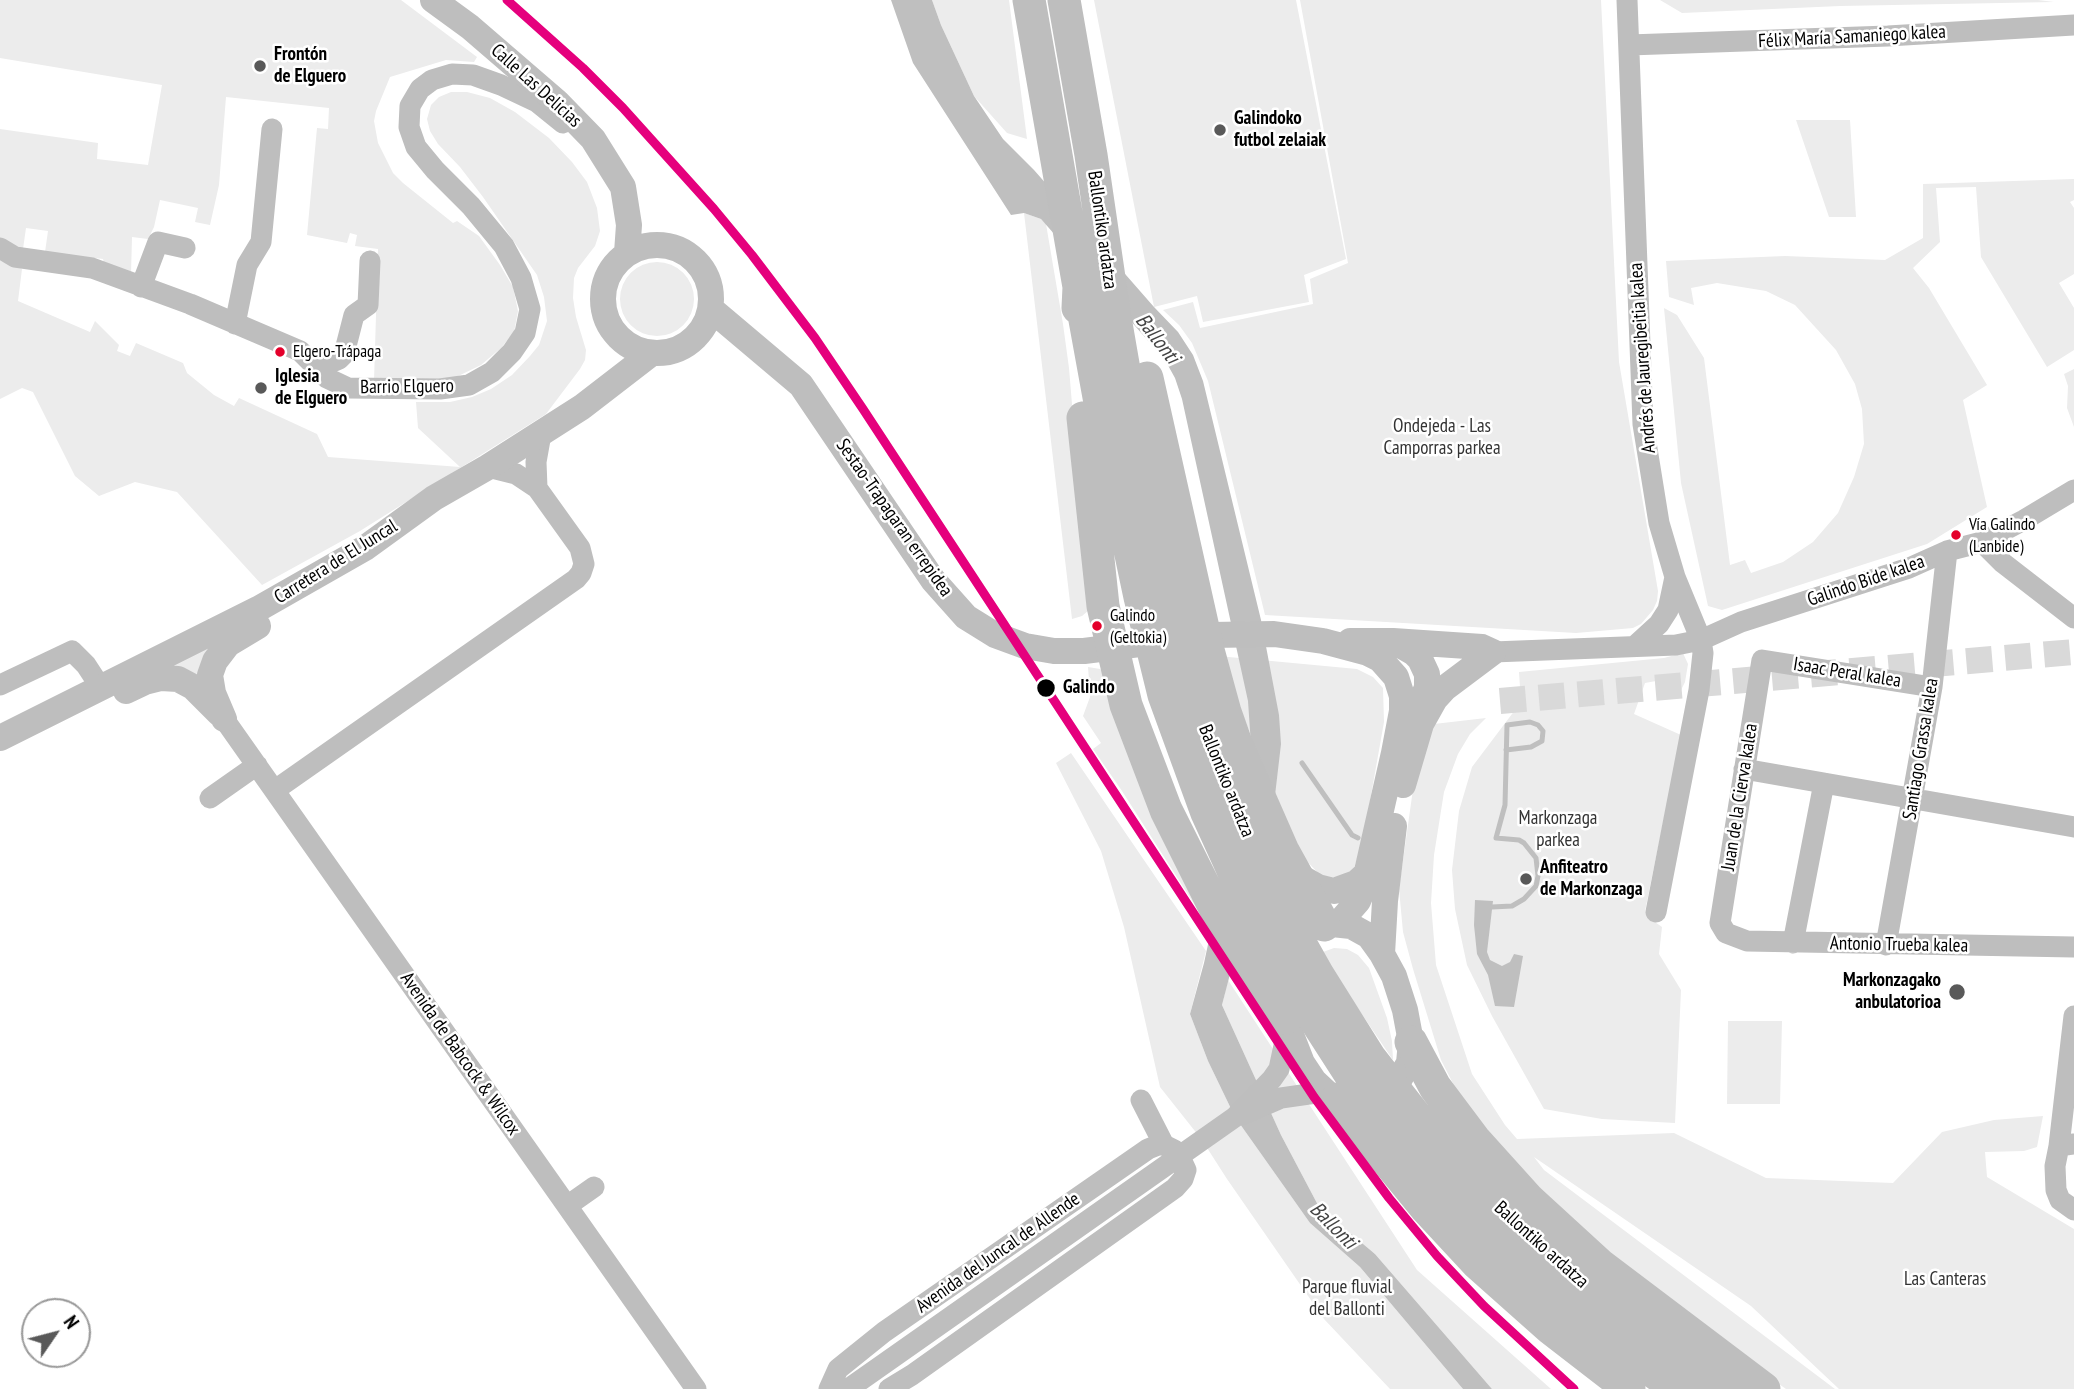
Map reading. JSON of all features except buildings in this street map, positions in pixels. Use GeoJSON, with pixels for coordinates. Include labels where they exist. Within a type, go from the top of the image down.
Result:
{"type":"FeatureCollection","features":[{"type":"Feature","properties":{"kind":"main road"},"geometry":{"type":"LineString","coordinates":[[1030,0],[1079,287],[1077,353],[1103,606],[1126,705],[1166,810],[1223,924],[1287,1022]]}},
{"type":"Feature","properties":{"kind":"main road","name":"Ballontiko ardatza"},"geometry":{"type":"LineString","coordinates":[[1064,0],[1162,589],[1191,693],[1232,802],[1278,904],[1370,1058],[1438,1145],[1521,1231],[1600,1297],[1723,1389]]}},
{"type":"Feature","properties":{"kind":"main road"},"geometry":{"type":"LineString","coordinates":[[1090,155],[1112,223],[1214,675],[1237,746],[1289,863],[1325,925]]}},
{"type":"Feature","properties":{"kind":"main road","name":"Ballontiko ardatza"},"geometry":{"type":"LineString","coordinates":[[1079,287],[1107,441],[1164,695],[1207,813],[1253,914],[1307,1007],[1352,1077],[1423,1165],[1507,1254],[1583,1321],[1677,1389]]}},
{"type":"Feature","properties":{"kind":"main road"},"geometry":{"type":"LineString","coordinates":[[1408,1057],[1435,1087],[1474,1139],[1529,1200],[1600,1265],[1764,1389]]}},
{"type":"Feature","properties":{"kind":"main road"},"geometry":{"type":"LineString","coordinates":[[1333,1097],[1426,1208],[1478,1264],[1550,1328],[1629,1389]]}},
{"type":"Feature","properties":{"kind":"street","name":"Calle Las Delicias"},"geometry":{"type":"LineString","coordinates":[[433,0],[470,27],[557,102],[593,139],[623,187]]}},
{"type":"Feature","properties":{"kind":"street","name":"Andrés de Jauregibeitia kalea"},"geometry":{"type":"LineString","coordinates":[[1627,0],[1643,424],[1658,523],[1675,577],[1702,640],[1703,653],[1701,677],[1656,912]]}},
{"type":"Feature","properties":{"kind":"street","name":"Félix María Samaniego kalea"},"geometry":{"type":"LineString","coordinates":[[1629,46],[1888,36],[2074,25]]}},
{"type":"Feature","properties":{"kind":"street","name":"Barrio Elguero"},"geometry":{"type":"LineString","coordinates":[[8,252],[92,268],[190,304],[300,351],[327,378],[348,388],[440,390],[469,385],[492,372],[512,352],[525,333],[530,309],[521,278],[504,246],[416,147],[409,127],[410,106],[419,89],[432,80],[452,74],[473,75],[500,85],[537,103],[572,131],[623,187]]}},
{"type":"Feature","properties":{"kind":"street"},"geometry":{"type":"LineString","coordinates":[[235,324],[247,265],[261,242],[272,129]]}},
{"type":"Feature","properties":{"kind":"street"},"geometry":{"type":"LineString","coordinates":[[623,187],[629,225],[627,253]]}},
{"type":"Feature","properties":{"kind":"street"},"geometry":{"type":"LineString","coordinates":[[141,287],[158,242],[185,248]]}},
{"type":"Feature","properties":{"kind":"street"},"geometry":{"type":"LineString","coordinates":[[659,245],[676,248],[690,256],[702,268],[709,284],[710,309],[702,330],[692,341],[680,349],[652,354],[623,342],[611,329],[604,313],[606,280],[614,265],[627,253],[659,245]]}},
{"type":"Feature","properties":{"kind":"street"},"geometry":{"type":"LineString","coordinates":[[314,365],[332,362],[344,354],[354,315],[368,305],[370,261]]}},
{"type":"Feature","properties":{"kind":"street","name":"Sestao-Trapagaran errepidea"},"geometry":{"type":"LineString","coordinates":[[710,309],[801,385],[933,580],[966,617],[995,635],[1025,646],[1054,651],[1084,651],[1223,635],[1274,634],[1318,640]]}},
{"type":"Feature","properties":{"kind":"street","name":"Carretera de El Juncal"},"geometry":{"type":"LineString","coordinates":[[0,738],[258,609],[365,548],[434,498],[582,407],[652,354]]}},
{"type":"Feature","properties":{"kind":"street"},"geometry":{"type":"LineString","coordinates":[[537,488],[536,462],[541,434]]}},
{"type":"Feature","properties":{"kind":"street"},"geometry":{"type":"LineString","coordinates":[[275,790],[581,573],[584,564],[580,548],[537,488],[516,474],[488,467]]}},
{"type":"Feature","properties":{"kind":"street","name":"Galindo Bide kalea"},"geometry":{"type":"LineString","coordinates":[[1487,650],[1676,645],[1702,640],[1741,622],[1909,568],[1947,551],[1982,542],[2074,490]]}},
{"type":"Feature","properties":{"kind":"street"},"geometry":{"type":"LineString","coordinates":[[1982,542],[2003,563],[2074,618]]}},
{"type":"Feature","properties":{"kind":"street"},"geometry":{"type":"LineString","coordinates":[[224,719],[213,693],[211,675],[215,661],[228,644],[324,588],[352,565],[365,548]]}},
{"type":"Feature","properties":{"kind":"street","name":"Santiago Grassa kalea"},"geometry":{"type":"LineString","coordinates":[[1886,945],[1932,687],[1947,551]]}},
{"type":"Feature","properties":{"kind":"street"},"geometry":{"type":"LineString","coordinates":[[1642,646],[1668,610],[1675,577]]}},
{"type":"Feature","properties":{"kind":"street","name":"Galindo Bide kalea"},"geometry":{"type":"LineString","coordinates":[[1642,646],[1687,635],[1692,628],[1693,617]]}},
{"type":"Feature","properties":{"kind":"street"},"geometry":{"type":"LineString","coordinates":[[1318,640],[1393,641],[1487,650]]}},
{"type":"Feature","properties":{"kind":"street"},"geometry":{"type":"LineString","coordinates":[[1318,640],[1368,653],[1417,679]]}},
{"type":"Feature","properties":{"kind":"street"},"geometry":{"type":"LineString","coordinates":[[1393,641],[1420,659],[1417,679]]}},
{"type":"Feature","properties":{"kind":"street"},"geometry":{"type":"LineString","coordinates":[[1382,954],[1385,901],[1408,722],[1402,696],[1417,679],[1450,659],[1487,650]]}},
{"type":"Feature","properties":{"kind":"street"},"geometry":{"type":"LineString","coordinates":[[1333,1097],[1307,1072],[1287,1022],[1280,991],[1280,965],[1284,952],[1293,939],[1325,925],[1358,901],[1408,722],[1487,650]]}},
{"type":"Feature","properties":{"kind":"street"},"geometry":{"type":"LineString","coordinates":[[0,685],[72,651],[86,664],[101,688]]}},
{"type":"Feature","properties":{"kind":"street","name":"Isaac Peral kalea"},"geometry":{"type":"LineString","coordinates":[[1762,660],[1932,687]]}},
{"type":"Feature","properties":{"kind":"street","name":"Juan de la Cierva kalea"},"geometry":{"type":"LineString","coordinates":[[1726,933],[1720,923],[1762,660]]}},
{"type":"Feature","properties":{"kind":"street"},"geometry":{"type":"LineString","coordinates":[[55,711],[89,710],[145,682],[161,678],[178,679],[194,687],[224,719]]}},
{"type":"Feature","properties":{"kind":"street","name":"Avenida de Babcock & Wilcox"},"geometry":{"type":"LineString","coordinates":[[224,719],[696,1389]]}},
{"type":"Feature","properties":{"kind":"street"},"geometry":{"type":"LineString","coordinates":[[209,798],[257,765]]}},
{"type":"Feature","properties":{"kind":"street"},"geometry":{"type":"LineString","coordinates":[[1744,769],[2074,827]]}},
{"type":"Feature","properties":{"kind":"street"},"geometry":{"type":"LineString","coordinates":[[1793,943],[1824,783]]}},
{"type":"Feature","properties":{"kind":"street"},"geometry":{"type":"LineString","coordinates":[[1289,863],[1318,887],[1334,891],[1356,883],[1367,873]]}},
{"type":"Feature","properties":{"kind":"street"},"geometry":{"type":"LineString","coordinates":[[1235,1117],[1281,1098],[1316,1093],[1366,1099],[1385,1093],[1391,1088],[1408,1057],[1405,1010],[1394,976],[1382,954],[1368,936],[1351,926],[1325,925]]}},
{"type":"Feature","properties":{"kind":"street","name":"Antonio Trueba kalea"},"geometry":{"type":"LineString","coordinates":[[1726,933],[1747,942],[2074,947]]}},
{"type":"Feature","properties":{"kind":"street"},"geometry":{"type":"LineString","coordinates":[[2074,1016],[2066,1145],[2055,1166],[2056,1190],[2060,1200],[2074,1210]]}},
{"type":"Feature","properties":{"kind":"street"},"geometry":{"type":"LineString","coordinates":[[1235,1117],[1279,1069],[1287,1022]]}},
{"type":"Feature","properties":{"kind":"street"},"geometry":{"type":"LineString","coordinates":[[889,1389],[1175,1188],[1183,1179],[1183,1162],[1174,1150],[1164,1145],[1140,1100]]}},
{"type":"Feature","properties":{"kind":"street","name":"Avenida del Juncal de Allende"},"geometry":{"type":"LineString","coordinates":[[854,1385],[1235,1117]]}},
{"type":"Feature","properties":{"kind":"street","name":"Avenida del Juncal de Allende"},"geometry":{"type":"LineString","coordinates":[[829,1389],[838,1369],[884,1332],[1148,1149],[1164,1145]]}},
{"type":"Feature","properties":{"kind":"street"},"geometry":{"type":"LineString","coordinates":[[567,1206],[594,1187]]}},
{"type":"Feature","properties":{"kind":"green space"},"geometry":{"type":"Polygon","coordinates":[[[0,0],[401,0],[477,57],[474,62],[446,60],[390,77],[374,121],[378,143],[393,173],[403,183],[453,223],[457,221],[479,236],[500,265],[513,287],[518,311],[514,332],[501,348],[481,365],[452,379],[374,381],[378,249],[355,246],[357,235],[350,233],[347,243],[307,235],[317,128],[328,129],[329,108],[226,97],[219,185],[210,225],[195,222],[198,208],[160,200],[154,227],[148,239],[132,237],[131,274],[105,267],[103,259],[45,252],[48,231],[26,228],[23,249],[0,240],[0,129],[98,143],[97,159],[148,165],[162,85],[0,58],[0,0]]]}},
{"type":"Feature","properties":{"kind":"green space"},"geometry":{"type":"Polygon","coordinates":[[[932,0],[1009,0],[1027,139],[1007,133],[974,96],[932,0]]]}},
{"type":"Feature","properties":{"kind":"green space","name":"Galindoko futbol zelaiak"},"geometry":{"type":"Polygon","coordinates":[[[1094,0],[1296,0],[1346,259],[1304,275],[1309,302],[1203,322],[1197,296],[1154,307],[1094,0]]]}},
{"type":"Feature","properties":{"kind":"green space","name":"Ondejeda - Las Camporras parkea"},"geometry":{"type":"Polygon","coordinates":[[[1300,0],[1601,0],[1619,362],[1658,591],[1653,610],[1641,624],[1633,628],[1576,633],[1265,615],[1208,381],[1192,343],[1179,325],[1163,310],[1193,302],[1200,328],[1313,304],[1310,279],[1348,263],[1300,0]]]}},
{"type":"Feature","properties":{"kind":"green space"},"geometry":{"type":"Polygon","coordinates":[[[1660,0],[2054,2],[1840,6],[1682,13],[1660,0]]]}},
{"type":"Feature","properties":{"kind":"green space"},"geometry":{"type":"Polygon","coordinates":[[[451,92],[467,92],[490,98],[515,112],[549,138],[587,182],[597,208],[600,231],[595,246],[578,268],[574,278],[573,298],[586,350],[585,360],[546,414],[360,531],[262,585],[177,492],[135,482],[99,496],[75,476],[33,392],[22,388],[0,399],[0,257],[22,269],[18,301],[90,332],[95,321],[119,345],[117,351],[130,356],[136,343],[183,363],[187,373],[214,395],[234,406],[239,398],[317,434],[328,457],[460,467],[418,428],[416,402],[450,402],[491,389],[512,375],[530,356],[539,345],[547,321],[544,297],[537,275],[483,197],[430,131],[427,119],[431,105],[439,97],[451,92]]]}},
{"type":"Feature","properties":{"kind":"green space"},"geometry":{"type":"Polygon","coordinates":[[[1796,120],[1850,120],[1856,217],[1829,217],[1796,120]]]}},
{"type":"Feature","properties":{"kind":"green space"},"geometry":{"type":"Polygon","coordinates":[[[2074,179],[2074,200],[2070,202],[2074,208],[2074,274],[2059,283],[2074,308],[2074,350],[2047,367],[1981,257],[1976,187],[1936,188],[1940,242],[1913,268],[1929,288],[1987,385],[1963,400],[1987,507],[1927,544],[1722,610],[1708,606],[1681,483],[1664,308],[1677,315],[1704,358],[1730,565],[1745,560],[1751,573],[1783,562],[1813,542],[1838,513],[1854,477],[1864,444],[1862,409],[1855,384],[1836,350],[1795,305],[1766,291],[1717,283],[1691,288],[1694,305],[1669,297],[1666,261],[1785,256],[1885,260],[1923,238],[1923,184],[2074,179]]]}},
{"type":"Feature","properties":{"kind":"green space"},"geometry":{"type":"Polygon","coordinates":[[[1024,213],[1041,219],[1046,224],[1069,368],[1089,610],[1072,619],[1024,213]]]}},
{"type":"Feature","properties":{"kind":"green space"},"geometry":{"type":"Polygon","coordinates":[[[657,262],[678,268],[688,278],[694,299],[688,320],[678,330],[657,336],[636,330],[626,320],[620,299],[626,278],[636,268],[657,262]]]}},
{"type":"Feature","properties":{"kind":"green space"},"geometry":{"type":"Polygon","coordinates":[[[2074,369],[2074,427],[2067,408],[2068,386],[2064,374],[2074,369]]]}},
{"type":"Feature","properties":{"kind":"green space"},"geometry":{"type":"Polygon","coordinates":[[[209,646],[200,677],[171,665],[209,646]]]}},
{"type":"Feature","properties":{"kind":"green space","name":"Markonzaga parkea"},"geometry":{"type":"Polygon","coordinates":[[[1683,653],[1688,664],[1681,690],[1656,681],[1645,683],[1634,714],[1681,735],[1645,911],[1662,927],[1659,954],[1681,990],[1675,1123],[1602,1119],[1544,1109],[1467,965],[1455,909],[1452,870],[1459,811],[1472,767],[1521,702],[1519,672],[1664,658],[1683,653]]]}},
{"type":"Feature","properties":{"kind":"green space"},"geometry":{"type":"Polygon","coordinates":[[[1218,656],[1357,669],[1373,677],[1383,688],[1384,722],[1365,829],[1354,869],[1347,875],[1330,878],[1321,876],[1301,855],[1218,656]]]}},
{"type":"Feature","properties":{"kind":"green space"},"geometry":{"type":"Polygon","coordinates":[[[1088,667],[1107,673],[1203,918],[1093,749],[1101,743],[1083,716],[1090,697],[1089,690],[1084,685],[1089,680],[1088,667]]]}},
{"type":"Feature","properties":{"kind":"green space","name":"Las Canteras"},"geometry":{"type":"Polygon","coordinates":[[[1486,718],[1470,734],[1458,754],[1444,792],[1434,855],[1431,903],[1436,965],[1472,1074],[1517,1139],[1674,1133],[1766,1178],[1893,1183],[1942,1132],[1994,1120],[2043,1116],[2037,1147],[2024,1151],[1985,1152],[1987,1177],[2074,1229],[2074,1389],[1839,1389],[1751,1306],[1534,1157],[1544,1170],[1835,1389],[1786,1389],[1599,1257],[1463,1103],[1441,1060],[1413,969],[1403,932],[1399,889],[1414,782],[1434,724],[1486,718]]]}},
{"type":"Feature","properties":{"kind":"green space"},"geometry":{"type":"Polygon","coordinates":[[[1071,753],[1206,951],[1190,1014],[1208,1061],[1235,1117],[1310,1223],[1360,1267],[1463,1389],[1390,1389],[1324,1319],[1202,1140],[1160,1087],[1124,927],[1101,851],[1056,763],[1071,753]]]}},
{"type":"Feature","properties":{"kind":"green space"},"geometry":{"type":"Polygon","coordinates":[[[1334,948],[1347,949],[1358,955],[1369,968],[1387,1018],[1393,1060],[1323,952],[1334,948]]]}},
{"type":"Feature","properties":{"kind":"green space","name":"Parque fluvial del Ballonti"},"geometry":{"type":"Polygon","coordinates":[[[1228,980],[1417,1270],[1551,1389],[1492,1389],[1375,1254],[1319,1207],[1281,1135],[1222,1005],[1228,980]]]}},
{"type":"Feature","properties":{"kind":"green space"},"geometry":{"type":"Polygon","coordinates":[[[1728,1021],[1782,1021],[1780,1104],[1727,1104],[1728,1021]]]}},
{"type":"Feature","properties":{"kind":"water","name":"Ballonti"},"geometry":{"type":"Polygon","coordinates":[[[891,0],[932,0],[974,96],[1003,139],[1034,170],[1178,332],[1193,355],[1203,381],[1261,620],[1279,715],[1281,744],[1274,804],[1222,1005],[1281,1135],[1319,1207],[1375,1254],[1492,1389],[1463,1389],[1360,1267],[1310,1223],[1235,1117],[1208,1061],[1190,1014],[1204,963],[1251,745],[1248,701],[1182,399],[1165,360],[1041,219],[1024,213],[1011,215],[913,63],[891,0]]]}},
{"type":"Feature","properties":{"kind":"water"},"geometry":{"type":"Polygon","coordinates":[[[1475,900],[1493,901],[1487,952],[1490,960],[1502,966],[1510,962],[1514,954],[1523,956],[1514,1007],[1495,1006],[1488,975],[1477,954],[1475,900]]]}},
{"type":"Feature","properties":{"kind":"waterway"},"geometry":{"type":"LineString","coordinates":[[1492,907],[1512,906],[1524,899],[1536,886],[1538,876],[1536,858],[1524,843],[1496,838],[1505,805],[1507,725],[1530,722],[1543,731],[1542,741],[1531,747],[1506,750]]}},
{"type":"Feature","properties":{"kind":"waterway"},"geometry":{"type":"LineString","coordinates":[[1302,763],[1352,835],[1358,838]]}},
{"type":"Feature","properties":{"kind":"tunnel"},"geometry":{"type":"LineString","coordinates":[[1500,701],[2074,652]]}},
{"type":"Feature","properties":{"kind":"transit line"},"geometry":{"type":"LineString","coordinates":[[507,0],[623,108],[752,255],[815,338],[863,409],[1314,1097],[1389,1198],[1437,1256],[1484,1306],[1574,1389]]}},
{"type":"Feature","properties":{"kind":"place","name":"Frontón de Elguero"},"geometry":{"type":"Point","coordinates":[260,66]}},
{"type":"Feature","properties":{"kind":"place","name":"Galindoko futbol zelaiak"},"geometry":{"type":"Point","coordinates":[1220,130]}},
{"type":"Feature","properties":{"kind":"place","name":"Elgero-Trápaga"},"geometry":{"type":"Point","coordinates":[280,352]}},
{"type":"Feature","properties":{"kind":"place","name":"Iglesia de Elguero"},"geometry":{"type":"Point","coordinates":[261,388]}},
{"type":"Feature","properties":{"kind":"place","name":"Vía Galindo (Lanbide)"},"geometry":{"type":"Point","coordinates":[1956,535]}},
{"type":"Feature","properties":{"kind":"place","name":"Galindo (Geltokia)"},"geometry":{"type":"Point","coordinates":[1097,626]}},
{"type":"Feature","properties":{"kind":"place","name":"Galindo"},"geometry":{"type":"Point","coordinates":[1046,688]}},
{"type":"Feature","properties":{"kind":"place","name":"Anfiteatro de Markonzaga"},"geometry":{"type":"Point","coordinates":[1526,879]}},
{"type":"Feature","properties":{"kind":"place","name":"Markonzagako anbulatorioa"},"geometry":{"type":"Point","coordinates":[1957,992]}}]}
